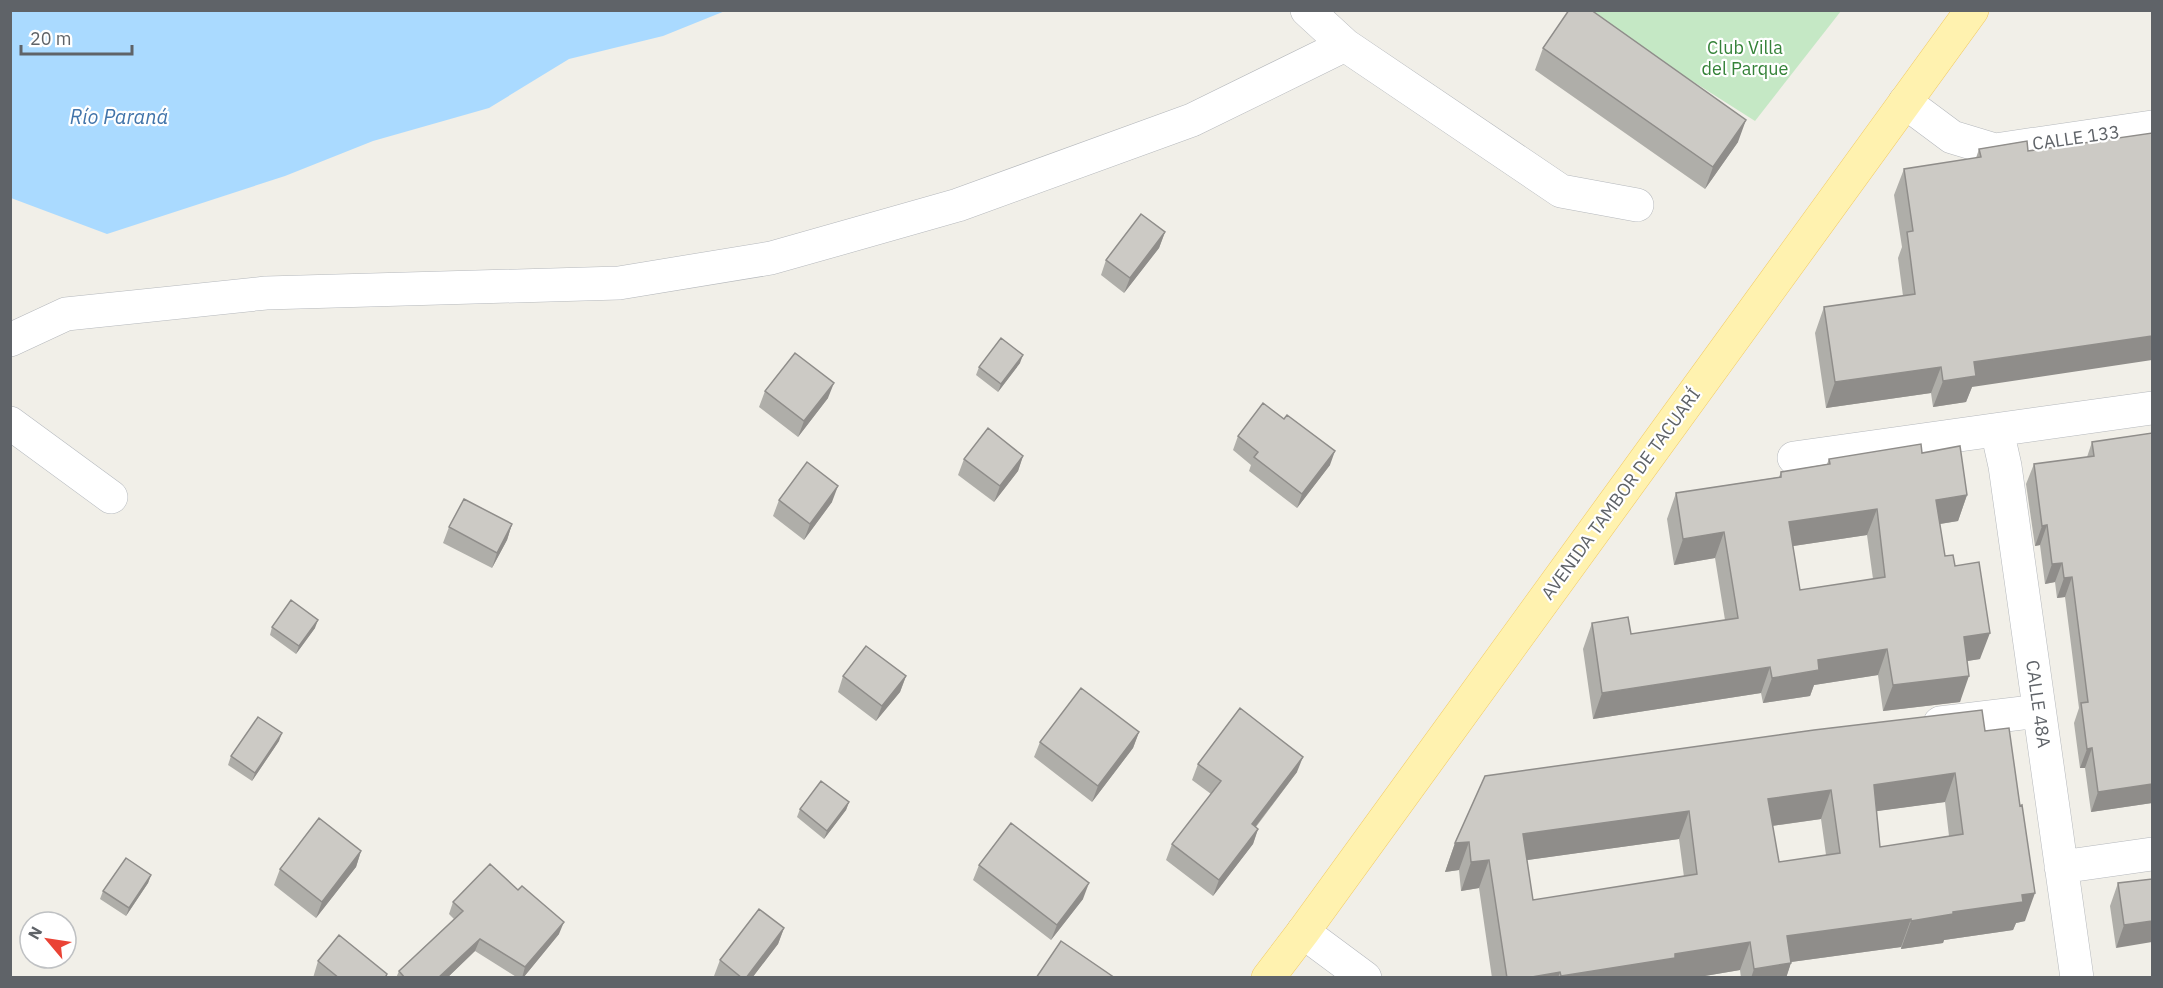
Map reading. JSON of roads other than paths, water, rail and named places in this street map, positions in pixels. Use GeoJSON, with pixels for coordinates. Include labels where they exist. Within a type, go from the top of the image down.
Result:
{"type":"FeatureCollection","features":[{"type":"Feature","properties":{"kind":"main road","name":"AVENIDA TAMBOR DE TACUARÍ"},"geometry":{"type":"LineString","coordinates":[[1268,978],[1972,10]]}},
{"type":"Feature","properties":{"kind":"street"},"geometry":{"type":"LineString","coordinates":[[1307,10],[1345,45],[1561,191],[1637,205]]}},
{"type":"Feature","properties":{"kind":"street"},"geometry":{"type":"LineString","coordinates":[[10,339],[66,314],[196,300],[266,293],[619,284],[771,258],[958,205],[1192,120],[1345,45]]}},
{"type":"Feature","properties":{"kind":"street","name":"CALLE 133"},"geometry":{"type":"LineString","coordinates":[[1905,102],[1952,137],[1995,150],[2152,128]]}},
{"type":"Feature","properties":{"kind":"street"},"geometry":{"type":"LineString","coordinates":[[1794,458],[2152,408]]}},
{"type":"Feature","properties":{"kind":"street"},"geometry":{"type":"LineString","coordinates":[[10,423],[111,497]]}},
{"type":"Feature","properties":{"kind":"street","name":"CALLE 48A"},"geometry":{"type":"LineString","coordinates":[[1997,430],[2005,466],[2061,867],[2068,976]]}},
{"type":"Feature","properties":{"kind":"street"},"geometry":{"type":"LineString","coordinates":[[1910,727],[2039,711]]}},
{"type":"Feature","properties":{"kind":"street"},"geometry":{"type":"LineString","coordinates":[[2061,867],[2152,854]]}},
{"type":"Feature","properties":{"kind":"street"},"geometry":{"type":"LineString","coordinates":[[1303,932],[1365,978]]}},
{"type":"Feature","properties":{"kind":"water","name":"Río Paraná"},"geometry":{"type":"Polygon","coordinates":[[[10,11],[725,11],[663,36],[569,59],[489,108],[373,141],[285,176],[107,234],[11,198],[10,11]]]}},
{"type":"Feature","properties":{"kind":"park label","name":"Club Villa del Parque"},"geometry":{"type":"Point","coordinates":[1745,58]}}]}
